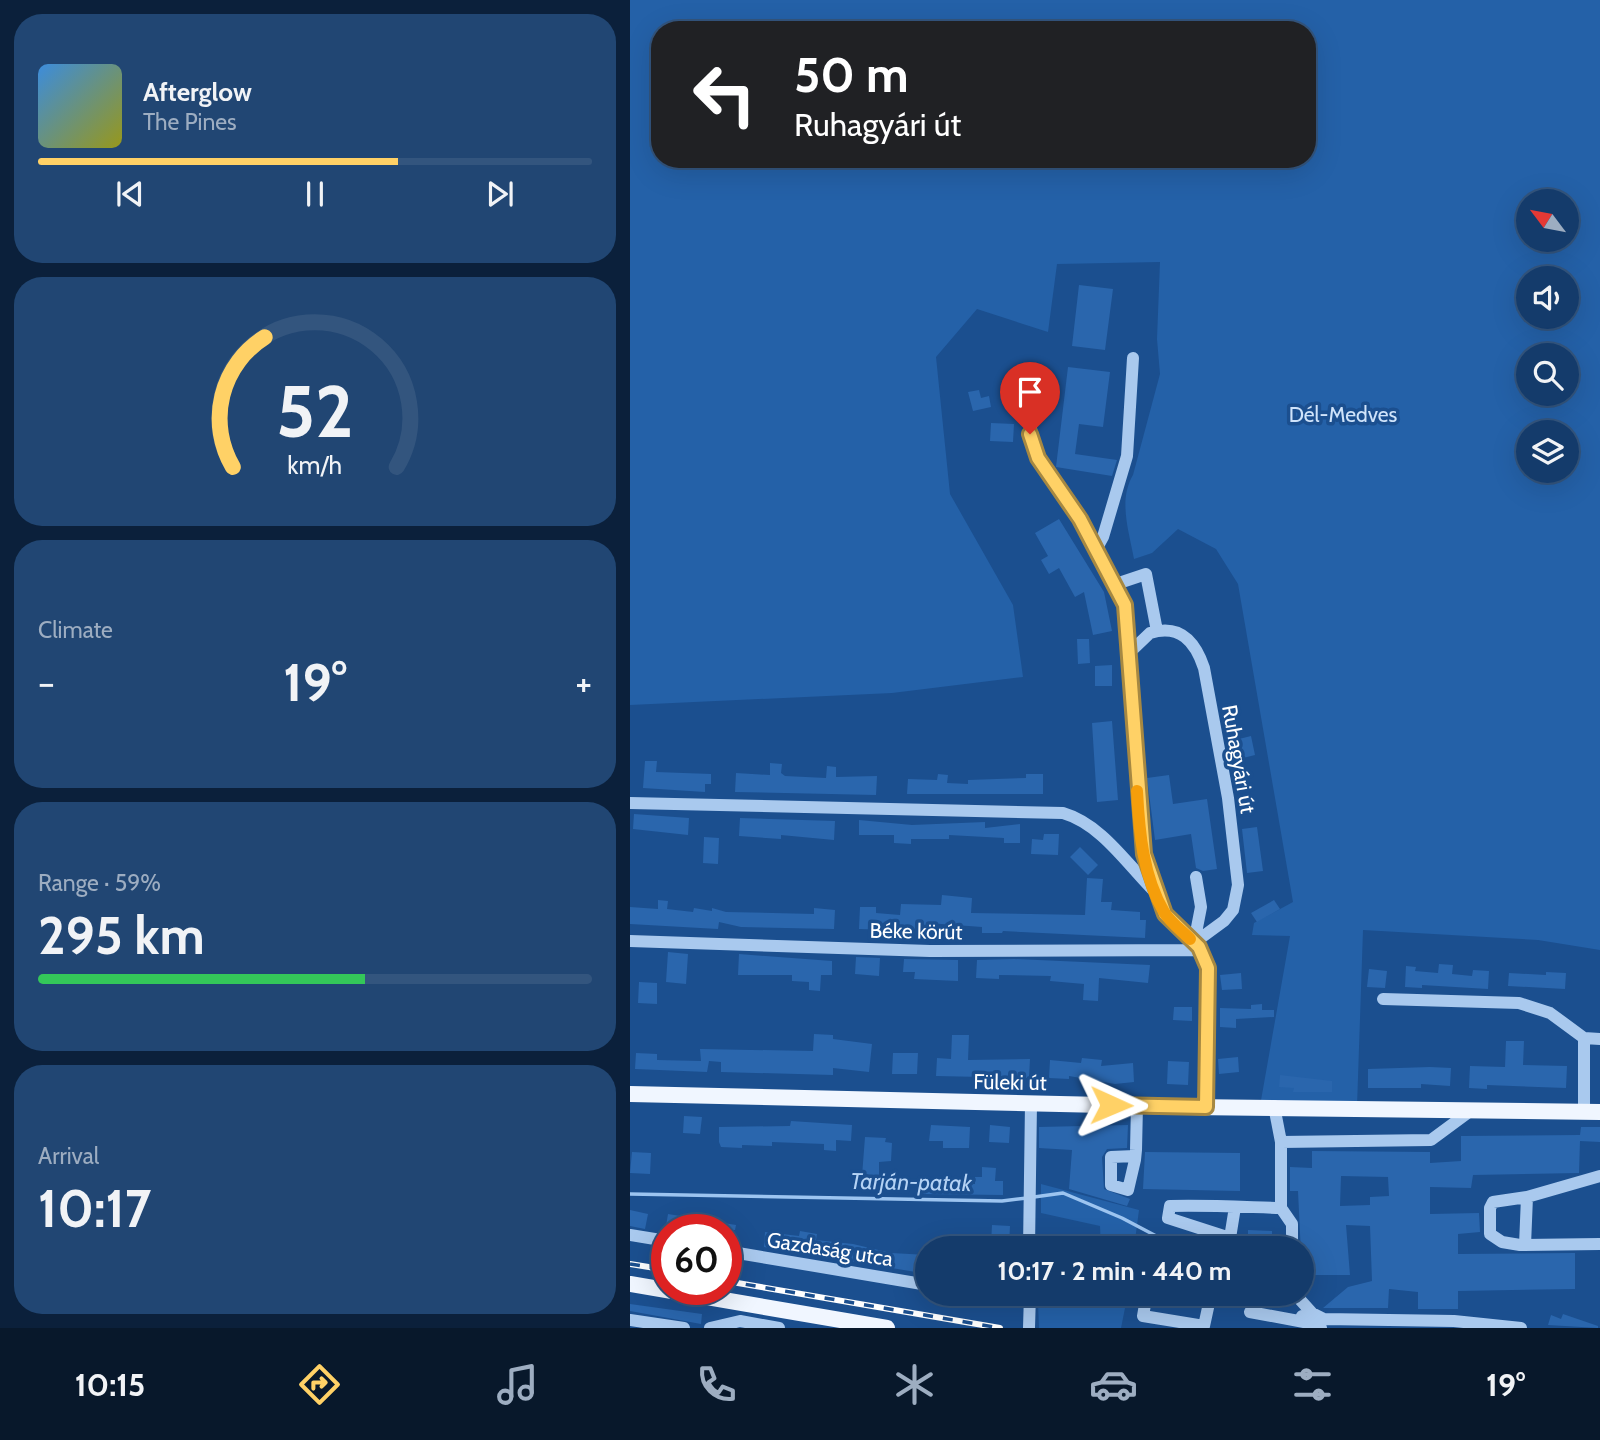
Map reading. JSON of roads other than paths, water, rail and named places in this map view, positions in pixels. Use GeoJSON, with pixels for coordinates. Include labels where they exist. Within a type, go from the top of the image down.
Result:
{"type":"FeatureCollection","features":[{"type":"Feature","properties":{"kind":"main road","name":"Füleki út"},"geometry":{"type":"LineString","coordinates":[[630,1094],[1206,1107],[1592,1111]]}},
{"type":"Feature","properties":{"kind":"main road"},"geometry":{"type":"LineString","coordinates":[[630,1284],[887,1328]]}},
{"type":"Feature","properties":{"kind":"street"},"geometry":{"type":"LineString","coordinates":[[1097,548],[1103,537],[1127,456],[1132,358]]}},
{"type":"Feature","properties":{"kind":"street"},"geometry":{"type":"LineString","coordinates":[[1029,413],[1034,450],[1097,548],[1125,605],[1140,835],[1156,894],[1165,914],[1197,946],[1208,968],[1206,1107]]}},
{"type":"Feature","properties":{"kind":"street"},"geometry":{"type":"LineString","coordinates":[[1116,584],[1146,574],[1157,631],[1141,640],[1128,654]]}},
{"type":"Feature","properties":{"kind":"street","name":"Ruhagyári út"},"geometry":{"type":"LineString","coordinates":[[1157,631],[1180,633],[1198,649],[1228,798],[1237,900],[1224,921],[1197,946]]}},
{"type":"Feature","properties":{"kind":"street"},"geometry":{"type":"LineString","coordinates":[[630,803],[1063,813],[1082,820],[1096,831],[1156,894]]}},
{"type":"Feature","properties":{"kind":"street"},"geometry":{"type":"LineString","coordinates":[[1196,877],[1201,907],[1197,946]]}},
{"type":"Feature","properties":{"kind":"street","name":"Béke körút"},"geometry":{"type":"LineString","coordinates":[[630,941],[930,951],[1197,946]]}},
{"type":"Feature","properties":{"kind":"street"},"geometry":{"type":"LineString","coordinates":[[1383,999],[1519,1003],[1550,1013],[1584,1038],[1600,1039]]}},
{"type":"Feature","properties":{"kind":"street"},"geometry":{"type":"LineString","coordinates":[[1584,1038],[1592,1111]]}},
{"type":"Feature","properties":{"kind":"street"},"geometry":{"type":"LineString","coordinates":[[1030,1236],[1031,1103]]}},
{"type":"Feature","properties":{"kind":"street"},"geometry":{"type":"LineString","coordinates":[[1135,1156],[1137,1105]]}},
{"type":"Feature","properties":{"kind":"street"},"geometry":{"type":"LineString","coordinates":[[1274,1106],[1281,1142],[1281,1208],[1292,1224],[1292,1236]]}},
{"type":"Feature","properties":{"kind":"street"},"geometry":{"type":"LineString","coordinates":[[1281,1142],[1431,1140],[1474,1108]]}},
{"type":"Feature","properties":{"kind":"street"},"geometry":{"type":"LineString","coordinates":[[1600,1176],[1527,1197],[1496,1201],[1490,1208],[1489,1231],[1492,1237],[1507,1244],[1600,1244]]}},
{"type":"Feature","properties":{"kind":"street"},"geometry":{"type":"LineString","coordinates":[[1525,1245],[1527,1197]]}},
{"type":"Feature","properties":{"kind":"street"},"geometry":{"type":"LineString","coordinates":[[1210,1236],[1168,1219],[1170,1206],[1281,1208]]}},
{"type":"Feature","properties":{"kind":"street"},"geometry":{"type":"LineString","coordinates":[[1229,1236],[1235,1206]]}},
{"type":"Feature","properties":{"kind":"street"},"geometry":{"type":"LineString","coordinates":[[630,1235],[651,1238]]}},
{"type":"Feature","properties":{"kind":"street","name":"Gazdaság utca"},"geometry":{"type":"LineString","coordinates":[[742,1254],[915,1283]]}},
{"type":"Feature","properties":{"kind":"street"},"geometry":{"type":"LineString","coordinates":[[1029,1328],[1030,1306]]}},
{"type":"Feature","properties":{"kind":"street"},"geometry":{"type":"LineString","coordinates":[[1145,1306],[1143,1316],[1205,1326],[1207,1306]]}},
{"type":"Feature","properties":{"kind":"street"},"geometry":{"type":"LineString","coordinates":[[1298,1306],[1304,1322]]}},
{"type":"Feature","properties":{"kind":"street"},"geometry":{"type":"LineString","coordinates":[[1308,1306],[1324,1319],[1454,1321],[1521,1328]]}},
{"type":"Feature","properties":{"kind":"street"},"geometry":{"type":"LineString","coordinates":[[1250,1312],[1304,1322],[1321,1328]]}},
{"type":"Feature","properties":{"kind":"street"},"geometry":{"type":"LineString","coordinates":[[630,1320],[684,1328]]}},
{"type":"Feature","properties":{"kind":"street"},"geometry":{"type":"LineString","coordinates":[[710,1328],[740,1321],[779,1328]]}},
{"type":"Feature","properties":{"kind":"waterway","name":"Tarján-patak"},"geometry":{"type":"LineString","coordinates":[[1034,1197],[1063,1193],[1156,1236]]}},
{"type":"Feature","properties":{"kind":"waterway","name":"Tarján-patak"},"geometry":{"type":"LineString","coordinates":[[630,1194],[1002,1201],[1027,1198]]}},
{"type":"Feature","properties":{"kind":"railway"},"geometry":{"type":"LineString","coordinates":[[630,1264],[651,1267]]}},
{"type":"Feature","properties":{"kind":"railway"},"geometry":{"type":"LineString","coordinates":[[742,1284],[1000,1328]]}},
{"type":"Feature","properties":{"kind":"park label","name":"Dél-Medves"},"geometry":{"type":"Point","coordinates":[1343,414]}}]}
